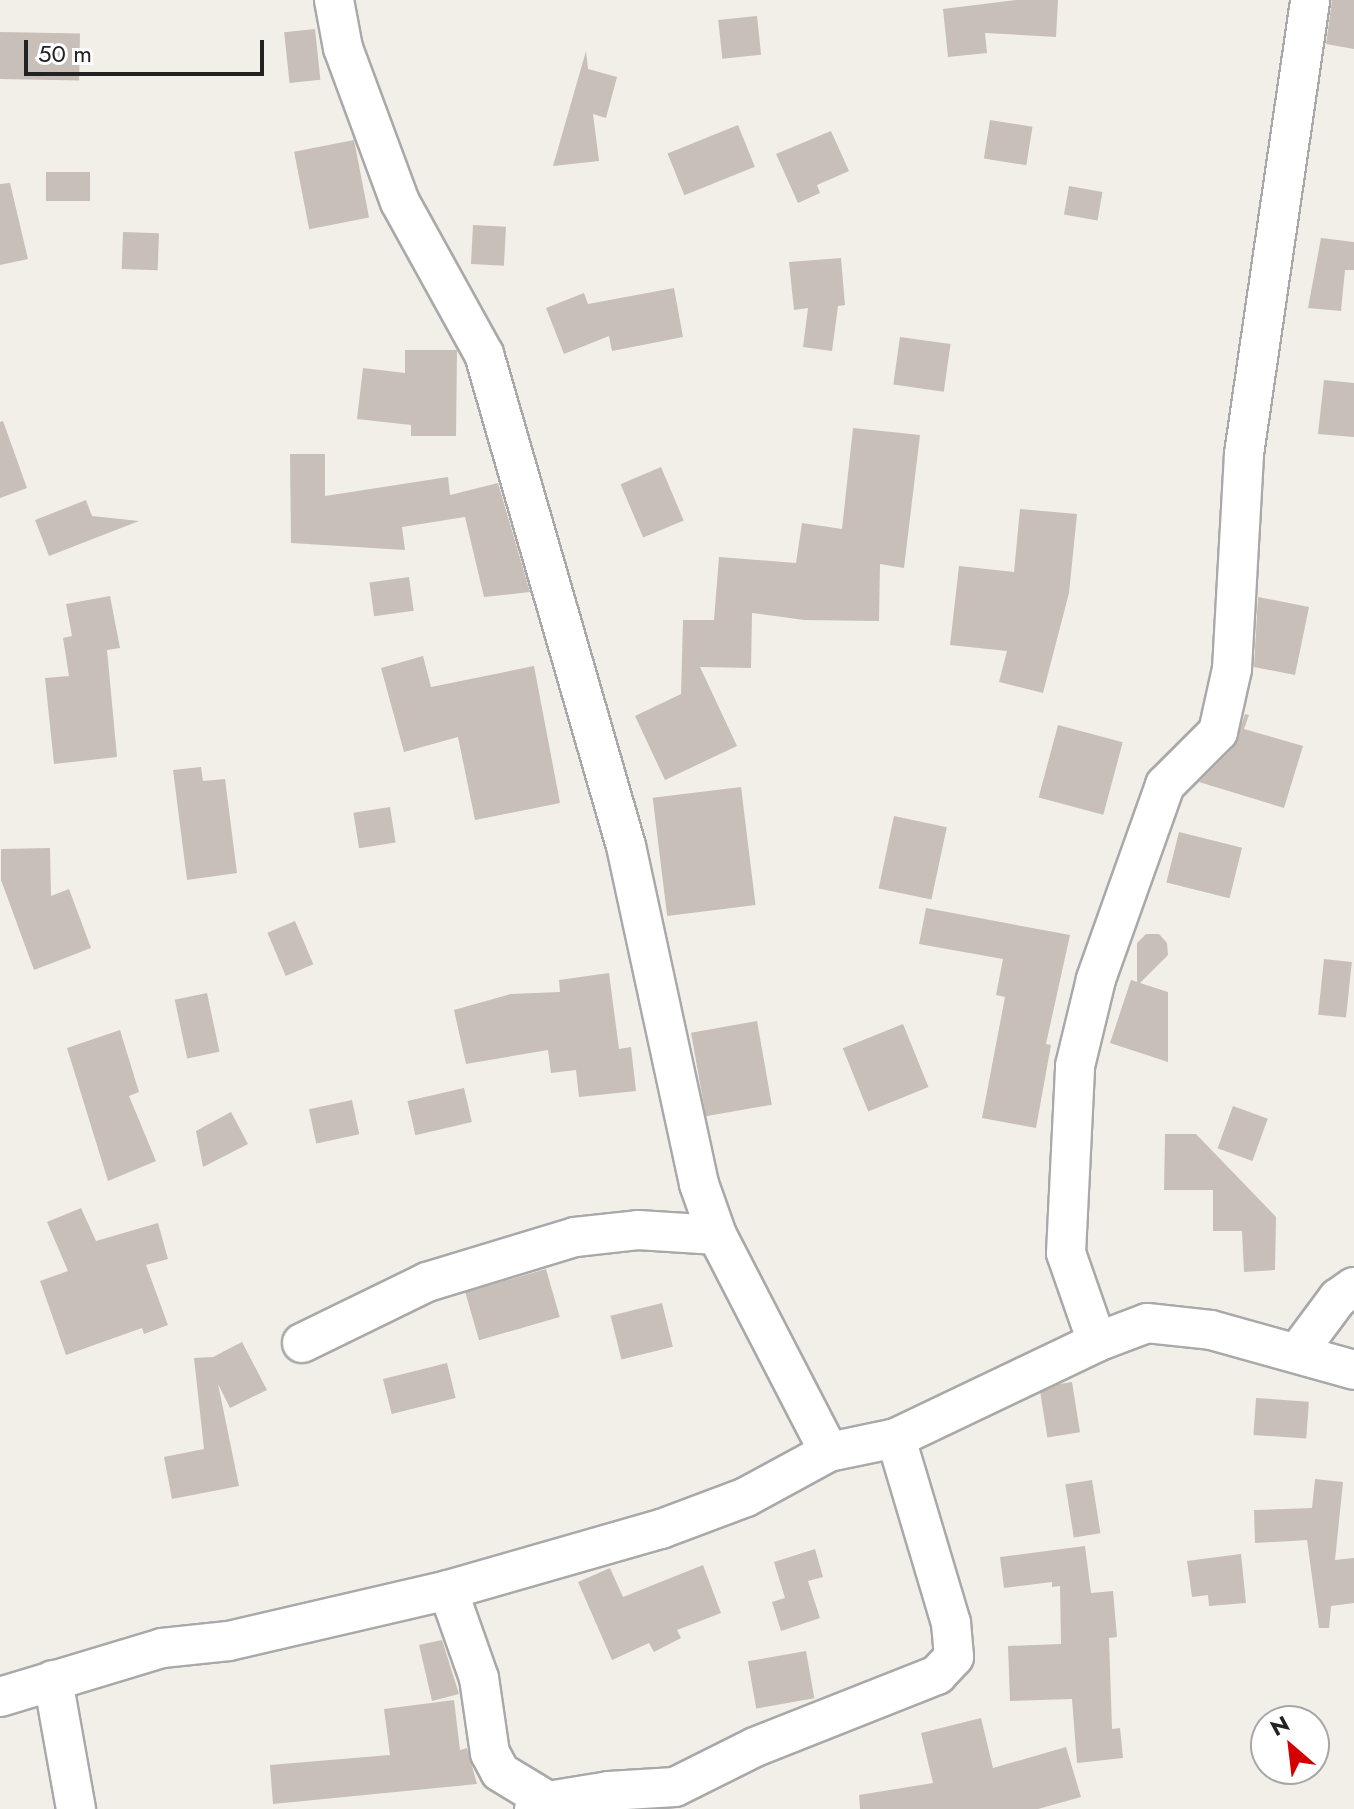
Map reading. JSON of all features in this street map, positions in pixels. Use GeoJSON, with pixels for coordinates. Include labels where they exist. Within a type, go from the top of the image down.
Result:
{"type":"FeatureCollection","features":[{"type":"Feature","properties":{"kind":"street"},"geometry":{"type":"LineString","coordinates":[[334,0],[343,48],[400,202],[484,354],[626,846],[685,1133],[717,1235],[829,1452]]}},
{"type":"Feature","properties":{"kind":"street"},"geometry":{"type":"LineString","coordinates":[[1097,1342],[1066,1253],[1075,1066],[1100,965],[1165,785],[1218,732],[1232,669],[1244,454],[1310,0]]}},
{"type":"Feature","properties":{"kind":"street"},"geometry":{"type":"LineString","coordinates":[[302,1343],[427,1282],[575,1237],[638,1230],[717,1235]]}},
{"type":"Feature","properties":{"kind":"street"},"geometry":{"type":"LineString","coordinates":[[1297,1353],[1338,1298],[1354,1287]]}},
{"type":"Feature","properties":{"kind":"street"},"geometry":{"type":"LineString","coordinates":[[0,1697],[162,1648],[229,1641],[448,1590],[661,1529],[746,1497],[829,1452],[896,1438],[1097,1342],[1147,1323],[1179,1325],[1354,1370]]}},
{"type":"Feature","properties":{"kind":"street"},"geometry":{"type":"LineString","coordinates":[[448,1590],[479,1678],[490,1753],[500,1772],[541,1805],[675,1787],[755,1747],[937,1675],[954,1657],[951,1623],[896,1438]]}},
{"type":"Feature","properties":{"kind":"street"},"geometry":{"type":"LineString","coordinates":[[53,1680],[76,1809]]}},
{"type":"Feature","properties":{"kind":"building"},"geometry":{"type":"Polygon","coordinates":[[[1016,0],[1058,0],[1056,37],[985,33],[987,53],[948,57],[943,9],[1016,0]]]}},
{"type":"Feature","properties":{"kind":"building"},"geometry":{"type":"Polygon","coordinates":[[[1332,0],[1354,0],[1354,49],[1326,44],[1332,0]]]}},
{"type":"Feature","properties":{"kind":"building"},"geometry":{"type":"Polygon","coordinates":[[[757,16],[761,55],[722,59],[718,20],[757,16]]]}},
{"type":"Feature","properties":{"kind":"building"},"geometry":{"type":"Polygon","coordinates":[[[315,29],[320,80],[290,83],[284,32],[315,29]]]}},
{"type":"Feature","properties":{"kind":"building"},"geometry":{"type":"Polygon","coordinates":[[[0,32],[80,33],[79,80],[0,79],[0,32]]]}},
{"type":"Feature","properties":{"kind":"building"},"geometry":{"type":"Polygon","coordinates":[[[586,51],[588,69],[617,77],[606,118],[593,114],[599,161],[553,166],[586,51]]]}},
{"type":"Feature","properties":{"kind":"building"},"geometry":{"type":"Polygon","coordinates":[[[990,120],[1032,127],[1026,165],[984,159],[990,120]]]}},
{"type":"Feature","properties":{"kind":"building"},"geometry":{"type":"Polygon","coordinates":[[[738,125],[755,167],[684,195],[668,153],[738,125]]]}},
{"type":"Feature","properties":{"kind":"building"},"geometry":{"type":"Polygon","coordinates":[[[831,131],[849,171],[817,185],[820,193],[798,203],[776,154],[831,131]]]}},
{"type":"Feature","properties":{"kind":"building"},"geometry":{"type":"Polygon","coordinates":[[[354,140],[369,218],[309,229],[294,152],[354,140]]]}},
{"type":"Feature","properties":{"kind":"building"},"geometry":{"type":"Polygon","coordinates":[[[46,172],[90,172],[90,201],[46,201],[46,172]]]}},
{"type":"Feature","properties":{"kind":"building"},"geometry":{"type":"Polygon","coordinates":[[[10,183],[28,259],[0,265],[0,184],[10,183]]]}},
{"type":"Feature","properties":{"kind":"building"},"geometry":{"type":"Polygon","coordinates":[[[1069,186],[1102,192],[1097,220],[1064,215],[1069,186]]]}},
{"type":"Feature","properties":{"kind":"building"},"geometry":{"type":"Polygon","coordinates":[[[473,225],[506,227],[504,266],[471,264],[473,225]]]}},
{"type":"Feature","properties":{"kind":"building"},"geometry":{"type":"Polygon","coordinates":[[[123,232],[159,233],[158,270],[122,269],[123,232]]]}},
{"type":"Feature","properties":{"kind":"building"},"geometry":{"type":"Polygon","coordinates":[[[1321,238],[1354,242],[1354,270],[1345,270],[1341,311],[1308,308],[1321,238]]]}},
{"type":"Feature","properties":{"kind":"building"},"geometry":{"type":"Polygon","coordinates":[[[841,258],[845,305],[838,306],[832,351],[803,347],[808,308],[794,310],[789,262],[841,258]]]}},
{"type":"Feature","properties":{"kind":"building"},"geometry":{"type":"Polygon","coordinates":[[[674,288],[683,337],[612,351],[609,336],[564,354],[546,308],[584,293],[588,304],[674,288]]]}},
{"type":"Feature","properties":{"kind":"building"},"geometry":{"type":"Polygon","coordinates":[[[900,337],[951,344],[944,392],[893,385],[900,337]]]}},
{"type":"Feature","properties":{"kind":"building"},"geometry":{"type":"Polygon","coordinates":[[[405,350],[457,350],[456,436],[411,436],[411,425],[357,419],[363,368],[405,373],[405,350]]]}},
{"type":"Feature","properties":{"kind":"building"},"geometry":{"type":"Polygon","coordinates":[[[1324,380],[1354,383],[1354,437],[1318,434],[1324,380]]]}},
{"type":"Feature","properties":{"kind":"building"},"geometry":{"type":"Polygon","coordinates":[[[3,421],[27,488],[0,498],[0,422],[3,421]]]}},
{"type":"Feature","properties":{"kind":"building"},"geometry":{"type":"Polygon","coordinates":[[[853,428],[920,435],[904,568],[880,564],[879,621],[804,620],[752,613],[751,668],[700,667],[737,746],[665,780],[635,716],[681,694],[683,620],[714,620],[719,557],[796,563],[802,523],[842,529],[853,428]]]}},
{"type":"Feature","properties":{"kind":"building"},"geometry":{"type":"Polygon","coordinates":[[[290,454],[325,454],[325,496],[448,477],[450,495],[498,483],[530,592],[484,597],[465,517],[402,527],[405,550],[291,543],[290,454]]]}},
{"type":"Feature","properties":{"kind":"building"},"geometry":{"type":"Polygon","coordinates":[[[661,467],[684,520],[643,538],[620,484],[661,467]]]}},
{"type":"Feature","properties":{"kind":"building"},"geometry":{"type":"Polygon","coordinates":[[[86,500],[92,516],[139,521],[49,556],[35,520],[86,500]]]}},
{"type":"Feature","properties":{"kind":"building"},"geometry":{"type":"Polygon","coordinates":[[[1020,509],[1077,514],[1069,593],[1043,693],[999,682],[1007,651],[950,645],[959,566],[1014,572],[1020,509]]]}},
{"type":"Feature","properties":{"kind":"building"},"geometry":{"type":"Polygon","coordinates":[[[409,577],[414,611],[374,616],[369,583],[409,577]]]}},
{"type":"Feature","properties":{"kind":"building"},"geometry":{"type":"Polygon","coordinates":[[[110,596],[120,648],[107,650],[117,757],[54,764],[45,678],[69,676],[63,638],[72,636],[66,604],[110,596]]]}},
{"type":"Feature","properties":{"kind":"building"},"geometry":{"type":"Polygon","coordinates":[[[1258,597],[1309,607],[1295,675],[1254,667],[1258,597]]]}},
{"type":"Feature","properties":{"kind":"building"},"geometry":{"type":"Polygon","coordinates":[[[423,656],[431,687],[534,666],[560,803],[475,820],[458,737],[404,752],[381,668],[423,656]]]}},
{"type":"Feature","properties":{"kind":"building"},"geometry":{"type":"Polygon","coordinates":[[[1245,714],[1249,715],[1244,729],[1303,746],[1284,808],[1199,782],[1234,747],[1245,714]]]}},
{"type":"Feature","properties":{"kind":"building"},"geometry":{"type":"Polygon","coordinates":[[[1058,725],[1123,742],[1103,815],[1039,797],[1058,725]]]}},
{"type":"Feature","properties":{"kind":"building"},"geometry":{"type":"Polygon","coordinates":[[[201,767],[203,781],[225,779],[237,873],[187,880],[173,770],[201,767]]]}},
{"type":"Feature","properties":{"kind":"building"},"geometry":{"type":"Polygon","coordinates":[[[741,787],[756,905],[667,916],[653,798],[741,787]]]}},
{"type":"Feature","properties":{"kind":"building"},"geometry":{"type":"Polygon","coordinates":[[[390,807],[396,843],[359,848],[353,813],[390,807]]]}},
{"type":"Feature","properties":{"kind":"building"},"geometry":{"type":"Polygon","coordinates":[[[894,816],[947,827],[931,900],[879,888],[894,816]]]}},
{"type":"Feature","properties":{"kind":"building"},"geometry":{"type":"Polygon","coordinates":[[[1179,832],[1242,848],[1229,898],[1166,882],[1179,832]]]}},
{"type":"Feature","properties":{"kind":"building"},"geometry":{"type":"Polygon","coordinates":[[[50,848],[51,896],[69,889],[91,948],[34,970],[1,880],[1,849],[50,848]]]}},
{"type":"Feature","properties":{"kind":"building"},"geometry":{"type":"Polygon","coordinates":[[[926,908],[1070,935],[1046,1044],[1051,1045],[1036,1128],[982,1118],[1005,997],[996,995],[1003,959],[919,944],[926,908]]]}},
{"type":"Feature","properties":{"kind":"building"},"geometry":{"type":"Polygon","coordinates":[[[295,921],[313,964],[286,976],[267,933],[295,921]]]}},
{"type":"Feature","properties":{"kind":"building"},"geometry":{"type":"Polygon","coordinates":[[[1146,934],[1159,934],[1167,943],[1168,955],[1140,983],[1168,992],[1168,1062],[1110,1043],[1131,980],[1137,982],[1137,943],[1146,934]]]}},
{"type":"Feature","properties":{"kind":"building"},"geometry":{"type":"Polygon","coordinates":[[[1324,959],[1352,962],[1346,1018],[1318,1015],[1324,959]]]}},
{"type":"Feature","properties":{"kind":"building"},"geometry":{"type":"Polygon","coordinates":[[[609,973],[619,1049],[631,1047],[636,1091],[579,1097],[576,1070],[551,1073],[548,1050],[466,1064],[454,1010],[511,994],[560,992],[559,980],[609,973]]]}},
{"type":"Feature","properties":{"kind":"building"},"geometry":{"type":"Polygon","coordinates":[[[207,993],[219,1052],[187,1059],[175,1000],[207,993]]]}},
{"type":"Feature","properties":{"kind":"building"},"geometry":{"type":"Polygon","coordinates":[[[757,1021],[772,1105],[706,1116],[691,1033],[757,1021]]]}},
{"type":"Feature","properties":{"kind":"building"},"geometry":{"type":"Polygon","coordinates":[[[903,1024],[928,1087],[868,1111],[843,1048],[903,1024]]]}},
{"type":"Feature","properties":{"kind":"building"},"geometry":{"type":"Polygon","coordinates":[[[120,1030],[139,1092],[129,1096],[156,1161],[108,1181],[67,1048],[120,1030]]]}},
{"type":"Feature","properties":{"kind":"building"},"geometry":{"type":"Polygon","coordinates":[[[464,1088],[472,1122],[415,1135],[407,1101],[464,1088]]]}},
{"type":"Feature","properties":{"kind":"building"},"geometry":{"type":"Polygon","coordinates":[[[352,1100],[359,1134],[316,1143],[309,1109],[352,1100]]]}},
{"type":"Feature","properties":{"kind":"building"},"geometry":{"type":"Polygon","coordinates":[[[1233,1106],[1268,1119],[1252,1161],[1218,1148],[1233,1106]]]}},
{"type":"Feature","properties":{"kind":"building"},"geometry":{"type":"Polygon","coordinates":[[[231,1112],[248,1144],[203,1167],[196,1131],[231,1112]]]}},
{"type":"Feature","properties":{"kind":"building"},"geometry":{"type":"Polygon","coordinates":[[[1165,1134],[1196,1134],[1276,1217],[1275,1270],[1244,1272],[1242,1231],[1213,1231],[1213,1190],[1164,1190],[1165,1134]]]}},
{"type":"Feature","properties":{"kind":"building"},"geometry":{"type":"Polygon","coordinates":[[[81,1208],[96,1241],[158,1223],[168,1259],[146,1265],[168,1325],[144,1334],[142,1328],[66,1355],[40,1281],[68,1271],[47,1222],[81,1208]]]}},
{"type":"Feature","properties":{"kind":"building"},"geometry":{"type":"Polygon","coordinates":[[[546,1269],[560,1317],[479,1340],[465,1292],[546,1269]]]}},
{"type":"Feature","properties":{"kind":"building"},"geometry":{"type":"Polygon","coordinates":[[[662,1303],[673,1347],[621,1359],[611,1316],[662,1303]]]}},
{"type":"Feature","properties":{"kind":"building"},"geometry":{"type":"Polygon","coordinates":[[[242,1342],[267,1390],[230,1408],[218,1384],[239,1486],[172,1499],[164,1457],[204,1449],[194,1358],[213,1357],[242,1342]]]}},
{"type":"Feature","properties":{"kind":"building"},"geometry":{"type":"Polygon","coordinates":[[[447,1363],[456,1398],[392,1414],[383,1379],[447,1363]]]}},
{"type":"Feature","properties":{"kind":"building"},"geometry":{"type":"Polygon","coordinates":[[[1072,1382],[1080,1432],[1047,1438],[1039,1387],[1072,1382]]]}},
{"type":"Feature","properties":{"kind":"building"},"geometry":{"type":"Polygon","coordinates":[[[1256,1398],[1309,1402],[1306,1439],[1253,1435],[1256,1398]]]}},
{"type":"Feature","properties":{"kind":"building"},"geometry":{"type":"Polygon","coordinates":[[[1315,1479],[1343,1482],[1335,1560],[1354,1558],[1354,1603],[1331,1606],[1329,1628],[1319,1628],[1307,1540],[1255,1543],[1254,1510],[1312,1508],[1315,1479]]]}},
{"type":"Feature","properties":{"kind":"building"},"geometry":{"type":"Polygon","coordinates":[[[1092,1480],[1100,1533],[1074,1538],[1065,1484],[1092,1480]]]}},
{"type":"Feature","properties":{"kind":"building"},"geometry":{"type":"Polygon","coordinates":[[[1085,1546],[1091,1593],[1113,1591],[1117,1637],[1109,1638],[1112,1729],[1120,1728],[1123,1758],[1077,1763],[1072,1699],[1010,1701],[1008,1646],[1061,1644],[1060,1586],[1052,1587],[1052,1582],[1004,1588],[1000,1557],[1085,1546]]]}},
{"type":"Feature","properties":{"kind":"building"},"geometry":{"type":"Polygon","coordinates":[[[815,1549],[823,1577],[808,1581],[820,1618],[781,1631],[772,1602],[785,1598],[774,1562],[815,1549]]]}},
{"type":"Feature","properties":{"kind":"building"},"geometry":{"type":"Polygon","coordinates":[[[1241,1554],[1246,1603],[1209,1606],[1208,1595],[1192,1597],[1187,1561],[1241,1554]]]}},
{"type":"Feature","properties":{"kind":"building"},"geometry":{"type":"Polygon","coordinates":[[[703,1565],[721,1613],[677,1630],[681,1638],[654,1652],[649,1643],[612,1660],[578,1582],[610,1568],[623,1597],[703,1565]]]}},
{"type":"Feature","properties":{"kind":"building"},"geometry":{"type":"Polygon","coordinates":[[[442,1640],[459,1694],[432,1701],[419,1645],[442,1640]]]}},
{"type":"Feature","properties":{"kind":"building"},"geometry":{"type":"Polygon","coordinates":[[[806,1651],[814,1698],[756,1709],[748,1661],[806,1651]]]}},
{"type":"Feature","properties":{"kind":"building"},"geometry":{"type":"Polygon","coordinates":[[[454,1700],[460,1750],[467,1748],[477,1784],[273,1804],[270,1765],[390,1755],[384,1709],[454,1700]]]}},
{"type":"Feature","properties":{"kind":"building"},"geometry":{"type":"Polygon","coordinates":[[[981,1718],[993,1768],[1066,1747],[1081,1797],[1038,1809],[860,1809],[859,1795],[933,1783],[921,1733],[981,1718]]]}}]}
